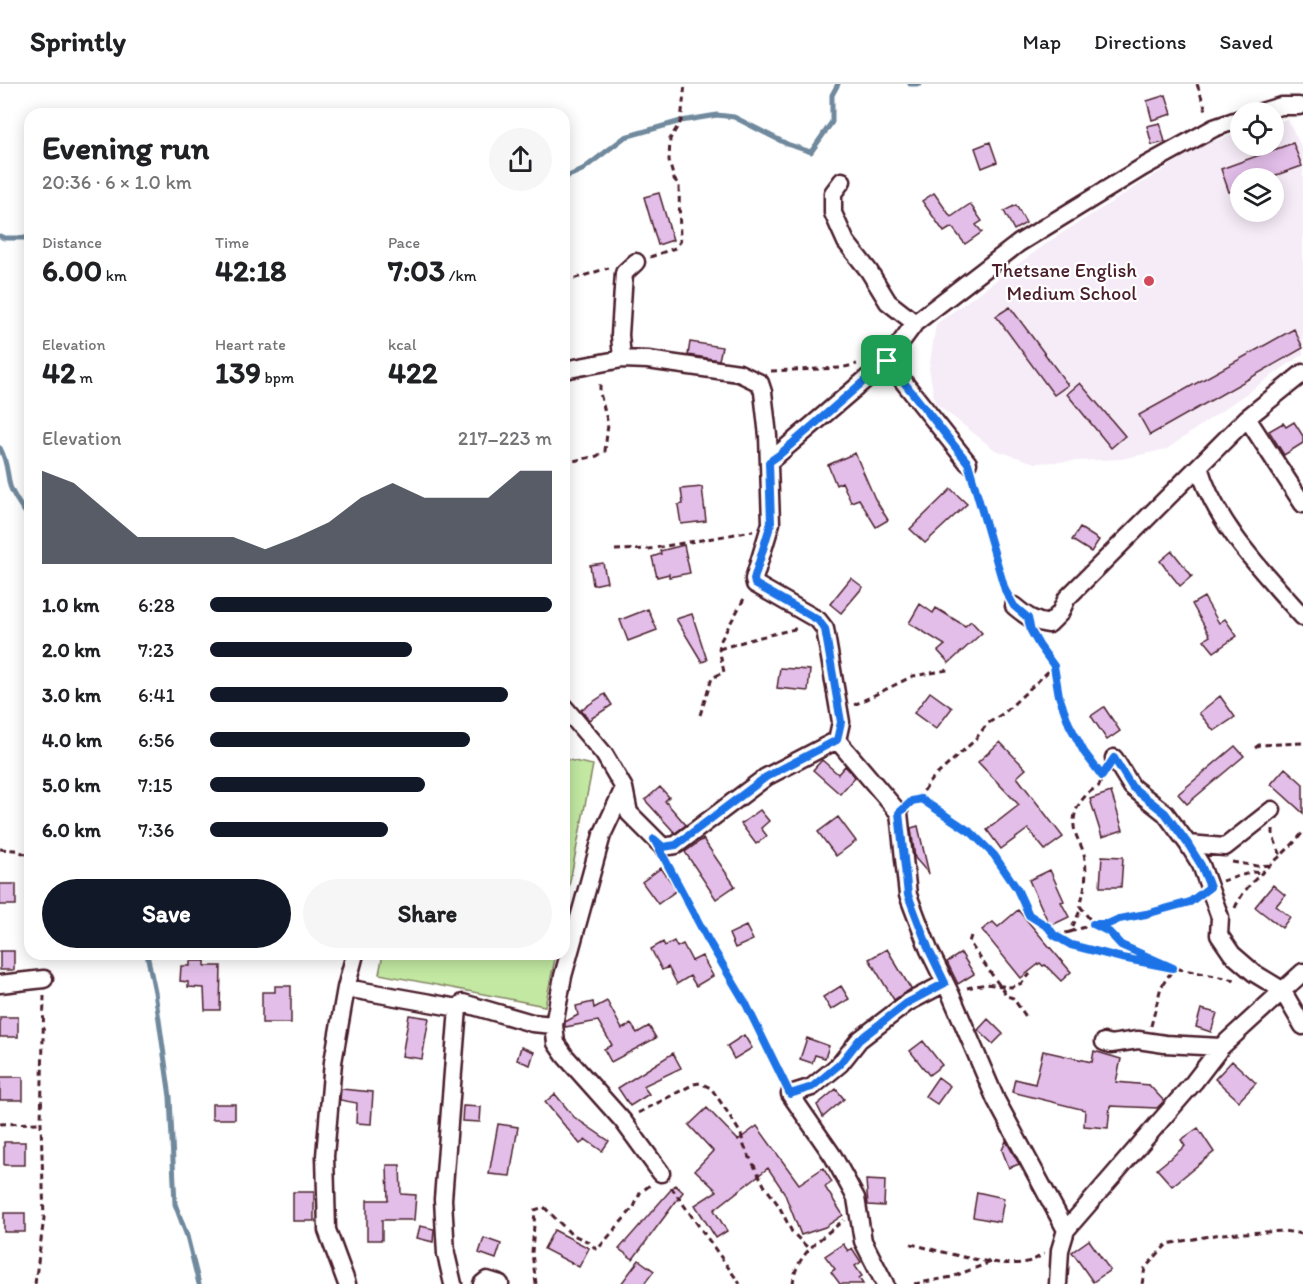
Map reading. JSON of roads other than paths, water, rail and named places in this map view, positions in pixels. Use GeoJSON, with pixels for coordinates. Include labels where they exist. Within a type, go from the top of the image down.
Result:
{"type":"FeatureCollection","features":[{"type":"Feature","properties":{"kind":"street"},"geometry":{"type":"LineString","coordinates":[[1284,106],[1302,108]]}},
{"type":"Feature","properties":{"kind":"street"},"geometry":{"type":"LineString","coordinates":[[769,462],[887,361],[915,323],[1019,243],[1143,166],[1214,128],[1230,122]]}},
{"type":"Feature","properties":{"kind":"street"},"geometry":{"type":"LineString","coordinates":[[842,181],[833,193],[833,213],[846,242],[869,271],[888,302],[915,323]]}},
{"type":"Feature","properties":{"kind":"street"},"geometry":{"type":"LineString","coordinates":[[617,360],[624,273],[636,262]]}},
{"type":"Feature","properties":{"kind":"street"},"geometry":{"type":"LineString","coordinates":[[570,369],[617,360],[648,360],[739,373],[760,383],[763,392],[769,462],[771,523],[754,579],[755,584],[818,620],[825,629],[841,722],[837,740],[766,777],[676,845],[663,847],[629,813],[624,788],[604,754],[570,714]]}},
{"type":"Feature","properties":{"kind":"street"},"geometry":{"type":"LineString","coordinates":[[887,361],[968,463]]}},
{"type":"Feature","properties":{"kind":"street"},"geometry":{"type":"LineString","coordinates":[[1014,606],[1028,618],[1049,624],[1056,619],[1067,598],[1247,418],[1303,373]]}},
{"type":"Feature","properties":{"kind":"street"},"geometry":{"type":"LineString","coordinates":[[1247,418],[1303,504]]}},
{"type":"Feature","properties":{"kind":"street"},"geometry":{"type":"LineString","coordinates":[[1199,467],[1204,485],[1241,546],[1303,617]]}},
{"type":"Feature","properties":{"kind":"street"},"geometry":{"type":"LineString","coordinates":[[837,740],[899,813],[908,895],[929,950],[996,1100],[1066,1230]]}},
{"type":"Feature","properties":{"kind":"street"},"geometry":{"type":"LineString","coordinates":[[1114,758],[1132,787],[1165,813],[1201,865],[1220,917],[1219,935],[1232,954],[1254,973],[1282,990],[1303,1026]]}},
{"type":"Feature","properties":{"kind":"street"},"geometry":{"type":"LineString","coordinates":[[570,951],[602,835],[624,788]]}},
{"type":"Feature","properties":{"kind":"street"},"geometry":{"type":"LineString","coordinates":[[1188,844],[1225,848],[1272,810]]}},
{"type":"Feature","properties":{"kind":"street"},"geometry":{"type":"LineString","coordinates":[[347,1284],[327,1230],[325,1156],[333,1062],[353,960]]}},
{"type":"Feature","properties":{"kind":"street"},"geometry":{"type":"LineString","coordinates":[[567,960],[554,1025],[556,1044],[623,1121],[661,1173]]}},
{"type":"Feature","properties":{"kind":"street"},"geometry":{"type":"LineString","coordinates":[[1058,1284],[1060,1250],[1066,1230],[1194,1082],[1221,1047],[1303,972]]}},
{"type":"Feature","properties":{"kind":"street"},"geometry":{"type":"LineString","coordinates":[[0,984],[44,979]]}},
{"type":"Feature","properties":{"kind":"street"},"geometry":{"type":"LineString","coordinates":[[346,988],[458,1008]]}},
{"type":"Feature","properties":{"kind":"street"},"geometry":{"type":"LineString","coordinates":[[885,1284],[863,1241],[856,1198],[833,1156],[790,1094],[812,1087],[840,1064],[859,1040],[907,1003],[948,989]]}},
{"type":"Feature","properties":{"kind":"street"},"geometry":{"type":"LineString","coordinates":[[453,1284],[446,1254],[443,1199],[458,1008],[463,1003],[532,1023],[554,1025]]}},
{"type":"Feature","properties":{"kind":"street"},"geometry":{"type":"LineString","coordinates":[[1104,1041],[1111,1044],[1138,1040],[1221,1047]]}},
{"type":"Feature","properties":{"kind":"street"},"geometry":{"type":"LineString","coordinates":[[482,1284],[487,1280],[500,1284]]}},
{"type":"Feature","properties":{"kind":"waterway"},"geometry":{"type":"LineString","coordinates":[[570,175],[582,170],[625,137],[681,121],[717,115],[734,117],[787,144],[811,152],[832,122],[832,95],[838,84]]}},
{"type":"Feature","properties":{"kind":"waterway"},"geometry":{"type":"LineString","coordinates":[[910,84],[920,84]]}},
{"type":"Feature","properties":{"kind":"waterway"},"geometry":{"type":"LineString","coordinates":[[0,236],[24,238]]}},
{"type":"Feature","properties":{"kind":"waterway"},"geometry":{"type":"LineString","coordinates":[[0,448],[10,486],[24,511]]}},
{"type":"Feature","properties":{"kind":"waterway"},"geometry":{"type":"LineString","coordinates":[[148,960],[170,1097],[175,1204],[187,1236],[199,1284]]}},
{"type":"Feature","properties":{"kind":"place","name":"Thetsane English Medium School"},"geometry":{"type":"Point","coordinates":[1149,281]}}]}
